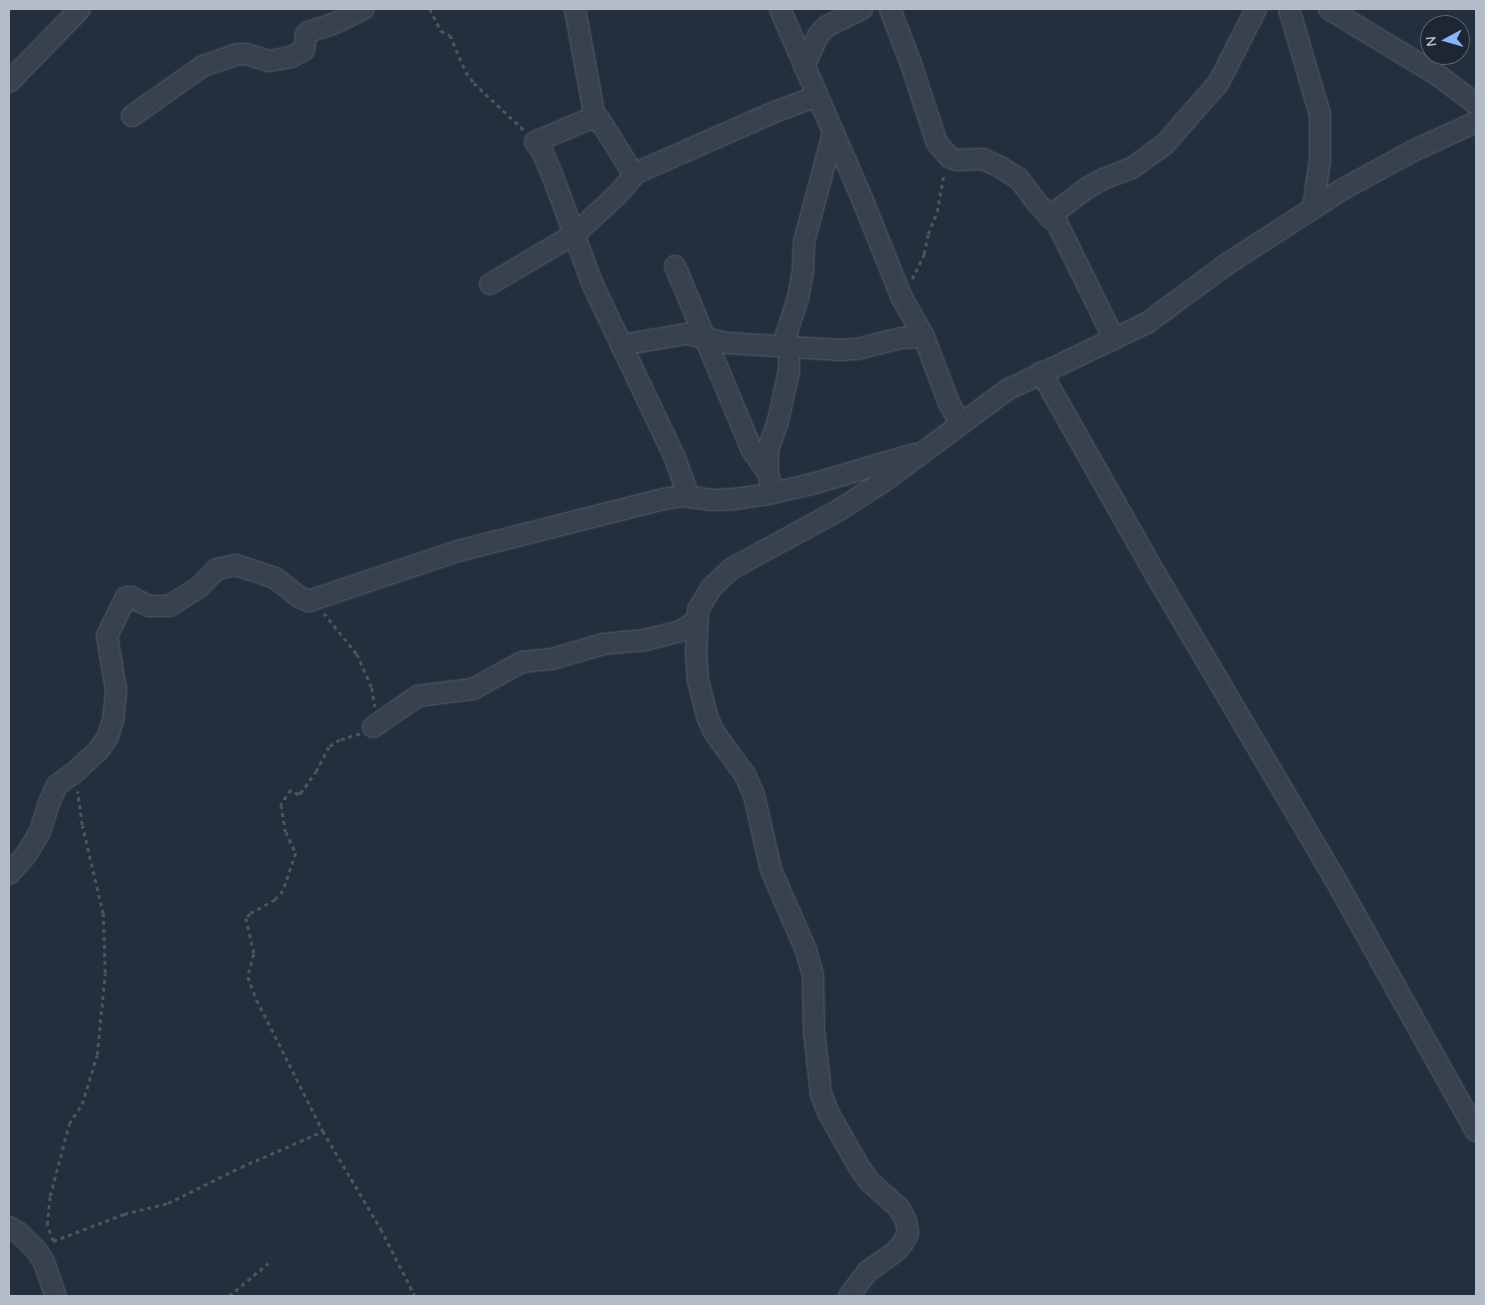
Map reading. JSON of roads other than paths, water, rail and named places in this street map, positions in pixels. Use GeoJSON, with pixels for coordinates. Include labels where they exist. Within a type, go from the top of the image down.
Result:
{"type":"FeatureCollection","features":[{"type":"Feature","properties":{"kind":"street"},"geometry":{"type":"LineString","coordinates":[[9,82],[80,9]]}},
{"type":"Feature","properties":{"kind":"street"},"geometry":{"type":"LineString","coordinates":[[132,116],[203,66],[237,54],[246,54],[269,61],[291,57],[304,50],[306,34],[308,32],[333,24],[364,9]]}},
{"type":"Feature","properties":{"kind":"street"},"geometry":{"type":"LineString","coordinates":[[575,9],[595,118]]}},
{"type":"Feature","properties":{"kind":"street"},"geometry":{"type":"LineString","coordinates":[[780,9],[902,298],[924,337],[949,403],[960,423]]}},
{"type":"Feature","properties":{"kind":"street"},"geometry":{"type":"LineString","coordinates":[[804,66],[819,34],[826,26],[862,9]]}},
{"type":"Feature","properties":{"kind":"street"},"geometry":{"type":"LineString","coordinates":[[890,9],[910,61],[932,134],[949,157],[957,160],[983,159],[1019,179],[1049,217],[1058,225],[1114,339]]}},
{"type":"Feature","properties":{"kind":"street"},"geometry":{"type":"LineString","coordinates":[[1049,217],[1067,201],[1087,188],[1103,179],[1132,168],[1165,144],[1219,82],[1256,9]]}},
{"type":"Feature","properties":{"kind":"street"},"geometry":{"type":"LineString","coordinates":[[1289,9],[1320,114],[1320,160],[1313,208]]}},
{"type":"Feature","properties":{"kind":"street"},"geometry":{"type":"LineString","coordinates":[[1329,9],[1439,76],[1476,104]]}},
{"type":"Feature","properties":{"kind":"street"},"geometry":{"type":"LineString","coordinates":[[490,284],[575,234],[618,194],[634,175],[764,116],[817,96]]}},
{"type":"Feature","properties":{"kind":"street"},"geometry":{"type":"LineString","coordinates":[[634,175],[604,124],[599,119],[595,118],[535,142],[545,158],[592,283],[675,458],[689,497]]}},
{"type":"Feature","properties":{"kind":"street"},"geometry":{"type":"LineString","coordinates":[[849,1296],[868,1271],[896,1252],[903,1243],[908,1233],[906,1221],[900,1209],[869,1181],[858,1165],[829,1114],[822,1094],[816,1060],[811,966],[806,950],[771,870],[754,795],[744,774],[714,732],[706,716],[696,663],[698,610],[712,587],[731,569],[839,510],[923,452],[1007,390],[1041,372],[1114,339],[1168,309],[1227,264],[1368,173],[1476,122]]}},
{"type":"Feature","properties":{"kind":"street"},"geometry":{"type":"LineString","coordinates":[[773,493],[768,473],[768,449],[778,421],[789,371],[789,348],[786,335],[798,299],[803,270],[804,242],[833,133]]}},
{"type":"Feature","properties":{"kind":"street"},"geometry":{"type":"LineString","coordinates":[[674,266],[704,338],[715,358],[752,450],[768,473]]}},
{"type":"Feature","properties":{"kind":"street"},"geometry":{"type":"LineString","coordinates":[[621,345],[687,334],[727,343],[789,348],[857,349],[901,338],[924,337]]}},
{"type":"Feature","properties":{"kind":"street"},"geometry":{"type":"LineString","coordinates":[[1041,372],[1156,575],[1334,877],[1476,1131]]}},
{"type":"Feature","properties":{"kind":"street"},"geometry":{"type":"LineString","coordinates":[[9,874],[26,855],[40,832],[48,803],[57,785],[75,772],[99,750],[108,736],[113,720],[116,690],[107,636],[126,597],[131,596],[149,606],[169,606],[199,587],[217,569],[236,565],[275,578],[299,597],[310,601],[458,551],[664,499],[689,497],[710,500],[734,499],[773,493],[923,452]]}},
{"type":"Feature","properties":{"kind":"street"},"geometry":{"type":"LineString","coordinates":[[374,727],[418,696],[473,689],[522,662],[552,659],[603,644],[645,640],[680,631],[697,621]]}},
{"type":"Feature","properties":{"kind":"street"},"geometry":{"type":"LineString","coordinates":[[9,1227],[45,1246],[44,1262],[56,1296]]}}]}
